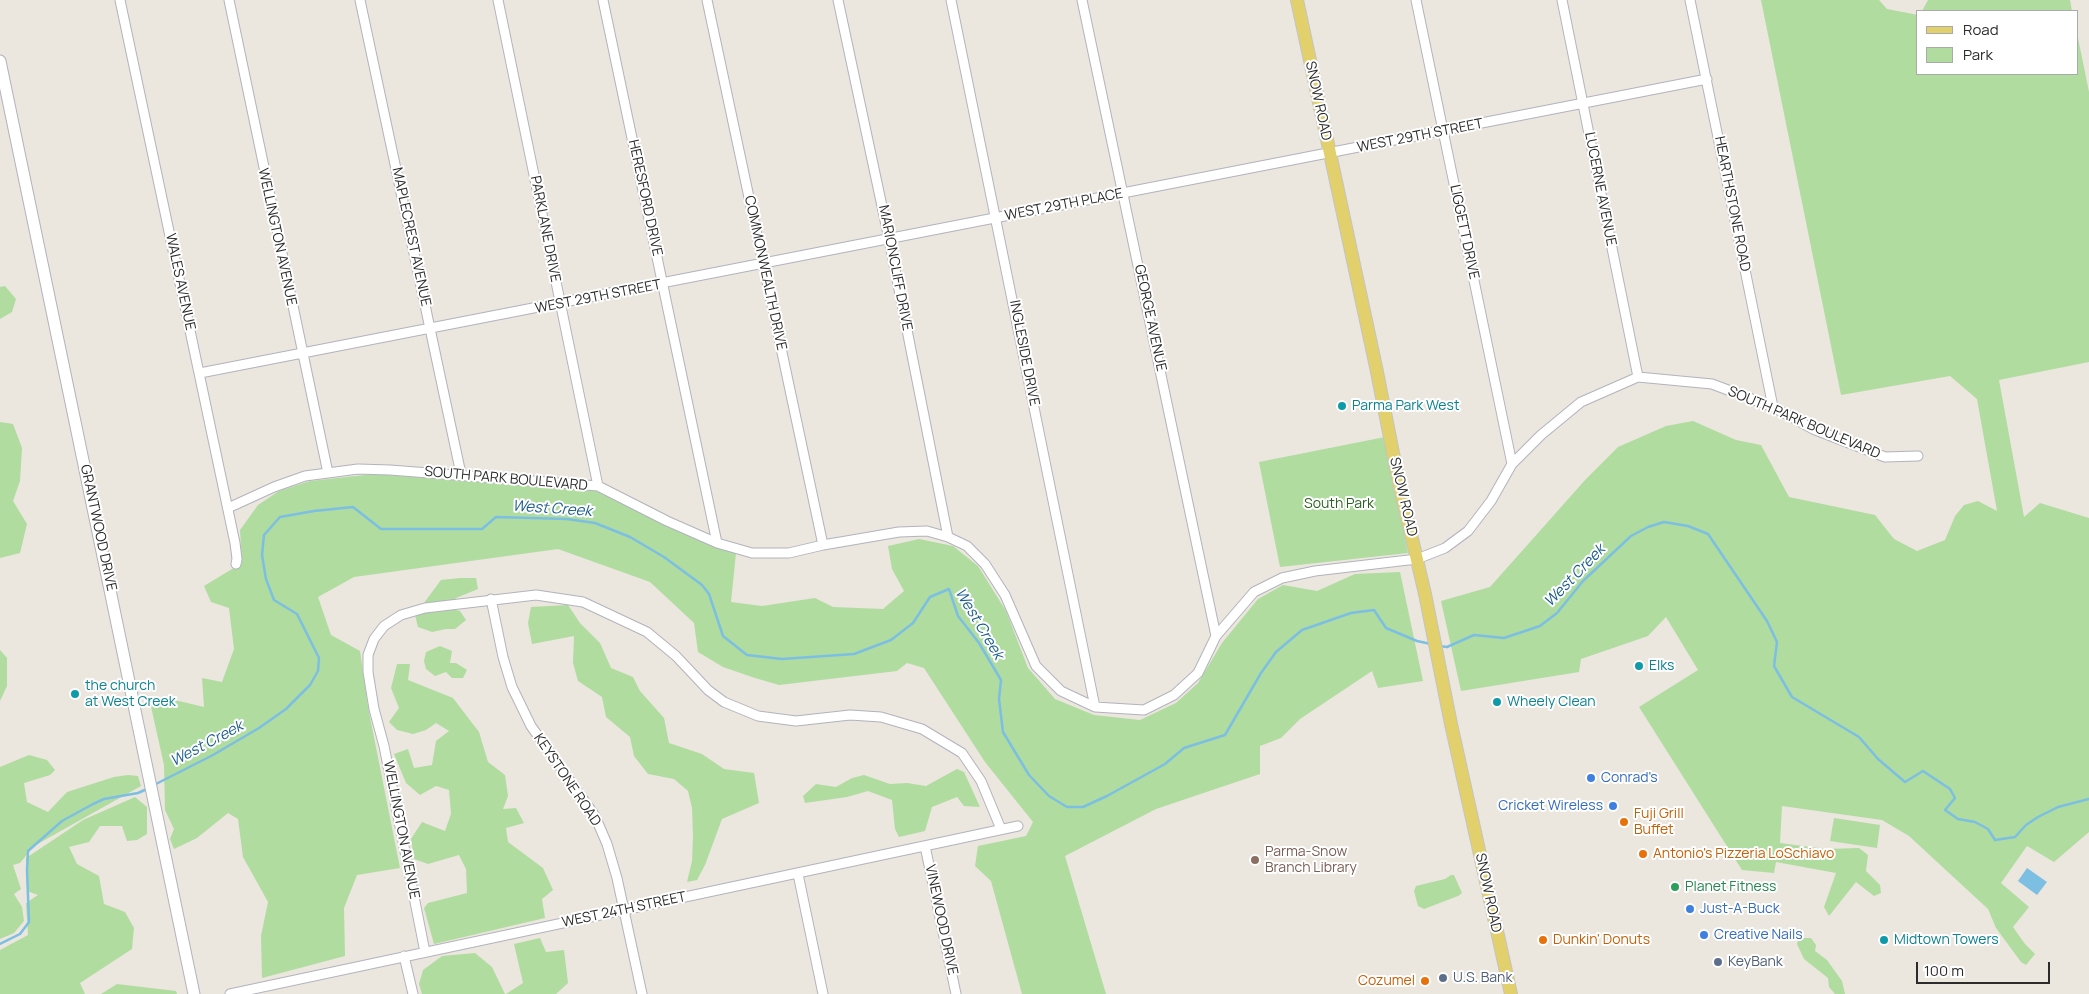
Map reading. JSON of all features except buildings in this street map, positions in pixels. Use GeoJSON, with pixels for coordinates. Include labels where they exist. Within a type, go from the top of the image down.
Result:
{"type":"FeatureCollection","features":[{"type":"Feature","properties":{"kind":"main road","name":"SNOW ROAD"},"geometry":{"type":"LineString","coordinates":[[1297,0],[1399,483],[1425,594],[1444,692],[1511,994]]}},
{"type":"Feature","properties":{"kind":"street","name":"WALES AVENUE"},"geometry":{"type":"LineString","coordinates":[[122,0],[228,508],[236,550],[236,564]]}},
{"type":"Feature","properties":{"kind":"street","name":"WELLINGTON AVENUE"},"geometry":{"type":"LineString","coordinates":[[229,0],[301,354],[328,473]]}},
{"type":"Feature","properties":{"kind":"street","name":"MAPLECREST AVENUE"},"geometry":{"type":"LineString","coordinates":[[360,0],[462,474]]}},
{"type":"Feature","properties":{"kind":"street","name":"PARKLANE DRIVE"},"geometry":{"type":"LineString","coordinates":[[498,0],[598,486]]}},
{"type":"Feature","properties":{"kind":"street","name":"HERESFORD DRIVE"},"geometry":{"type":"LineString","coordinates":[[603,0],[717,543]]}},
{"type":"Feature","properties":{"kind":"street","name":"COMMONWEALTH DRIVE"},"geometry":{"type":"LineString","coordinates":[[707,0],[823,545]]}},
{"type":"Feature","properties":{"kind":"street","name":"MARIONCLIFF DRIVE"},"geometry":{"type":"LineString","coordinates":[[838,0],[889,239],[948,537]]}},
{"type":"Feature","properties":{"kind":"street","name":"INGLESIDE DRIVE"},"geometry":{"type":"LineString","coordinates":[[951,0],[1094,707]]}},
{"type":"Feature","properties":{"kind":"street","name":"GEORGE AVENUE"},"geometry":{"type":"LineString","coordinates":[[1082,0],[1128,192],[1216,636]]}},
{"type":"Feature","properties":{"kind":"street","name":"LIGGETT DRIVE"},"geometry":{"type":"LineString","coordinates":[[1416,0],[1512,464]]}},
{"type":"Feature","properties":{"kind":"street","name":"LUCERNE AVENUE"},"geometry":{"type":"LineString","coordinates":[[1562,0],[1638,377]]}},
{"type":"Feature","properties":{"kind":"street","name":"HEARTHSTONE ROAD"},"geometry":{"type":"LineString","coordinates":[[1690,0],[1773,407]]}},
{"type":"Feature","properties":{"kind":"street","name":"GRANTWOOD DRIVE"},"geometry":{"type":"LineString","coordinates":[[0,61],[194,994]]}},
{"type":"Feature","properties":{"kind":"street","name":"WEST 29TH STREET"},"geometry":{"type":"LineString","coordinates":[[1128,192],[1707,79]]}},
{"type":"Feature","properties":{"kind":"street","name":"WEST 29TH PLACE"},"geometry":{"type":"LineString","coordinates":[[996,218],[1128,192]]}},
{"type":"Feature","properties":{"kind":"street","name":"WEST 29TH STREET"},"geometry":{"type":"LineString","coordinates":[[200,373],[763,265],[996,218]]}},
{"type":"Feature","properties":{"kind":"street","name":"SOUTH PARK BOULEVARD"},"geometry":{"type":"LineString","coordinates":[[228,508],[274,487],[305,476],[358,469],[462,474],[598,486],[667,521],[717,543],[752,553],[789,553],[899,532],[927,531],[948,537],[967,546],[985,564],[1005,595],[1036,666],[1061,691],[1094,707],[1144,710],[1174,695],[1198,673],[1216,636],[1254,592],[1282,578],[1315,571],[1417,559],[1445,548],[1468,531],[1491,501],[1512,464],[1541,435],[1581,402],[1638,377],[1712,384],[1773,407],[1813,429],[1885,457],[1918,456]]}},
{"type":"Feature","properties":{"kind":"street","name":"WELLINGTON AVENUE"},"geometry":{"type":"LineString","coordinates":[[426,952],[384,746],[374,709],[368,672],[368,655],[374,640],[384,626],[401,615],[425,608],[536,595],[583,602],[647,632],[676,656],[708,690],[724,702],[758,716],[796,722],[850,715],[881,717],[922,729],[962,753],[981,781],[1002,829]]}},
{"type":"Feature","properties":{"kind":"street","name":"KEYSTONE ROAD"},"geometry":{"type":"LineString","coordinates":[[490,599],[502,657],[512,687],[531,726],[595,816],[607,844],[617,878],[642,994]]}},
{"type":"Feature","properties":{"kind":"street","name":"WEST 24TH STREET"},"geometry":{"type":"LineString","coordinates":[[230,994],[1018,826]]}},
{"type":"Feature","properties":{"kind":"street","name":"VINEWOOD DRIVE"},"geometry":{"type":"LineString","coordinates":[[925,846],[956,994]]}},
{"type":"Feature","properties":{"kind":"street"},"geometry":{"type":"LineString","coordinates":[[798,874],[824,994]]}},
{"type":"Feature","properties":{"kind":"street"},"geometry":{"type":"LineString","coordinates":[[404,956],[412,994]]}},
{"type":"Feature","properties":{"kind":"green space"},"geometry":{"type":"Polygon","coordinates":[[[1761,0],[1879,0],[1887,9],[1916,15],[1916,75],[2079,75],[2079,43],[2089,92],[2089,362],[1999,380],[2024,517],[2040,503],[2089,518],[2089,832],[2054,862],[2027,846],[2001,883],[2029,907],[2013,927],[2035,954],[2026,965],[2021,962],[1996,928],[1988,909],[1909,836],[1882,820],[1782,806],[1780,843],[1826,849],[1859,848],[1868,855],[1866,871],[1880,885],[1881,893],[1874,896],[1856,882],[1829,916],[1824,907],[1836,873],[1776,862],[1774,873],[1742,870],[1639,707],[1698,670],[1666,617],[1648,636],[1581,659],[1579,672],[1461,691],[1441,601],[1490,587],[1586,479],[1618,447],[1666,426],[1693,421],[1736,440],[1761,445],[1789,497],[1875,515],[1894,539],[1917,551],[1945,540],[1955,516],[1964,505],[1978,501],[1997,511],[1977,399],[1950,376],[1841,395],[1761,0]]]}},
{"type":"Feature","properties":{"kind":"green space"},"geometry":{"type":"Polygon","coordinates":[[[1928,0],[2070,0],[2072,10],[1923,10],[1928,0]]]}},
{"type":"Feature","properties":{"kind":"green space"},"geometry":{"type":"Polygon","coordinates":[[[5,286],[16,299],[12,312],[0,319],[0,287],[5,286]]]}},
{"type":"Feature","properties":{"kind":"green space"},"geometry":{"type":"Polygon","coordinates":[[[0,422],[13,424],[22,448],[20,481],[13,501],[27,524],[20,553],[0,558],[0,422]]]}},
{"type":"Feature","properties":{"kind":"green space","name":"South Park"},"geometry":{"type":"Polygon","coordinates":[[[1385,437],[1408,553],[1280,567],[1259,462],[1385,437]]]}},
{"type":"Feature","properties":{"kind":"green space"},"geometry":{"type":"Polygon","coordinates":[[[374,474],[596,491],[675,529],[736,553],[731,602],[762,606],[815,598],[833,607],[883,609],[904,591],[892,569],[888,546],[919,539],[953,546],[978,566],[1006,611],[1028,668],[1055,699],[1094,715],[1140,720],[1176,703],[1198,683],[1222,643],[1258,599],[1283,585],[1317,591],[1355,574],[1400,572],[1423,681],[1378,688],[1372,671],[1300,719],[1281,738],[1260,746],[1260,774],[1156,809],[1065,856],[1106,994],[1022,994],[991,881],[975,866],[978,846],[1026,836],[1033,822],[985,762],[924,668],[907,663],[897,671],[779,685],[755,678],[723,667],[698,652],[694,623],[650,582],[558,549],[354,577],[318,597],[331,635],[360,651],[368,707],[400,868],[357,875],[344,908],[345,956],[262,978],[261,936],[268,902],[243,857],[238,819],[228,813],[197,838],[174,849],[170,839],[174,829],[165,810],[164,765],[150,702],[179,701],[204,707],[202,678],[222,682],[234,649],[229,608],[211,602],[204,586],[242,563],[240,530],[258,505],[279,491],[310,481],[374,474]]]}},
{"type":"Feature","properties":{"kind":"green space"},"geometry":{"type":"Polygon","coordinates":[[[476,578],[478,589],[456,598],[449,608],[460,611],[466,620],[455,629],[432,632],[418,627],[415,615],[441,580],[476,578]]]}},
{"type":"Feature","properties":{"kind":"green space"},"geometry":{"type":"Polygon","coordinates":[[[568,605],[580,623],[600,643],[611,668],[633,677],[640,691],[664,718],[669,743],[702,754],[724,769],[754,773],[759,803],[722,819],[705,865],[697,880],[687,882],[692,861],[693,836],[692,808],[688,791],[674,779],[648,774],[634,756],[630,737],[606,717],[602,697],[578,681],[573,663],[574,636],[532,644],[528,623],[531,607],[568,605]]]}},
{"type":"Feature","properties":{"kind":"green space"},"geometry":{"type":"Polygon","coordinates":[[[440,646],[452,651],[450,663],[456,663],[467,670],[463,678],[452,678],[446,672],[435,676],[426,669],[424,661],[426,652],[440,646]]]}},
{"type":"Feature","properties":{"kind":"green space"},"geometry":{"type":"Polygon","coordinates":[[[0,650],[7,658],[7,686],[0,701],[0,650]]]}},
{"type":"Feature","properties":{"kind":"green space"},"geometry":{"type":"Polygon","coordinates":[[[397,664],[410,664],[408,680],[453,698],[479,732],[488,762],[505,775],[508,796],[503,809],[516,808],[524,823],[506,828],[508,842],[543,868],[553,890],[542,899],[545,918],[434,944],[424,908],[428,903],[467,893],[466,869],[459,855],[428,864],[414,859],[411,839],[422,822],[445,831],[451,814],[449,790],[436,786],[420,795],[406,783],[394,754],[408,749],[414,768],[432,765],[436,741],[449,731],[436,723],[426,730],[413,734],[397,730],[389,722],[399,708],[391,688],[397,664]]]}},
{"type":"Feature","properties":{"kind":"green space"},"geometry":{"type":"Polygon","coordinates":[[[29,755],[47,760],[55,770],[50,775],[24,783],[27,802],[48,812],[67,792],[114,777],[138,776],[141,786],[34,846],[20,863],[13,865],[21,889],[14,894],[22,907],[24,921],[14,933],[0,939],[0,767],[29,755]]]}},
{"type":"Feature","properties":{"kind":"green space"},"geometry":{"type":"Polygon","coordinates":[[[957,769],[964,772],[980,807],[964,806],[957,797],[932,807],[925,831],[899,837],[895,829],[892,800],[868,791],[847,797],[805,803],[803,796],[816,784],[836,787],[852,778],[864,775],[890,784],[907,783],[926,786],[957,769]]]}},
{"type":"Feature","properties":{"kind":"green space"},"geometry":{"type":"Polygon","coordinates":[[[135,797],[147,807],[147,834],[137,840],[127,841],[122,826],[100,826],[89,842],[69,847],[77,864],[99,876],[104,904],[125,912],[134,928],[132,949],[80,983],[85,994],[0,994],[0,950],[28,935],[26,903],[38,895],[27,891],[26,858],[83,820],[135,797]]]}},
{"type":"Feature","properties":{"kind":"green space"},"geometry":{"type":"Polygon","coordinates":[[[1834,818],[1880,825],[1877,848],[1830,841],[1834,818]]]}},
{"type":"Feature","properties":{"kind":"green space"},"geometry":{"type":"Polygon","coordinates":[[[1454,875],[1462,893],[1424,909],[1418,906],[1414,891],[1416,886],[1445,879],[1454,875]]]}},
{"type":"Feature","properties":{"kind":"green space"},"geometry":{"type":"Polygon","coordinates":[[[540,938],[546,952],[564,950],[568,983],[556,994],[506,994],[523,983],[514,944],[540,938]]]}},
{"type":"Feature","properties":{"kind":"green space"},"geometry":{"type":"Polygon","coordinates":[[[1799,938],[1811,938],[1816,945],[1815,951],[1827,960],[1842,981],[1845,994],[1835,994],[1829,987],[1828,978],[1804,959],[1797,944],[1799,938]]]}},
{"type":"Feature","properties":{"kind":"green space"},"geometry":{"type":"Polygon","coordinates":[[[475,953],[492,967],[505,994],[422,994],[419,984],[423,970],[442,956],[475,953]]]}},
{"type":"Feature","properties":{"kind":"green space"},"geometry":{"type":"Polygon","coordinates":[[[117,984],[176,991],[177,994],[101,994],[117,984]]]}},
{"type":"Feature","properties":{"kind":"water"},"geometry":{"type":"Polygon","coordinates":[[[2027,868],[2047,882],[2037,895],[2018,881],[2027,868]]]}},
{"type":"Feature","properties":{"kind":"waterway","name":"West Creek"},"geometry":{"type":"LineString","coordinates":[[154,785],[213,755],[259,728],[286,709],[310,685],[318,671],[319,658],[297,614],[274,600],[266,579],[262,555],[264,535],[280,517],[314,511],[353,507],[381,529],[482,529],[496,517],[567,519],[595,523],[630,537],[664,557],[702,585],[709,594],[723,636],[747,655],[782,659],[854,654],[891,640],[913,623],[930,597],[949,589],[958,616],[979,643],[1001,680],[999,699],[1003,732],[1029,775],[1049,796],[1067,807],[1083,807],[1165,764],[1184,748],[1225,735],[1261,673],[1276,652],[1302,630],[1351,613],[1374,610],[1386,628],[1417,641],[1431,644]]}},
{"type":"Feature","properties":{"kind":"waterway","name":"West Creek"},"geometry":{"type":"LineString","coordinates":[[1439,646],[1447,647],[1474,635],[1504,638],[1540,626],[1557,613],[1583,581],[1631,536],[1648,527],[1664,522],[1688,526],[1708,534],[1767,621],[1777,642],[1774,666],[1792,697],[1859,737],[1878,759],[1905,782],[1923,771],[1950,789],[1955,798],[1945,810],[1958,819],[1975,822],[1988,829],[1995,840],[2015,837],[2026,825],[2038,817],[2058,807],[2089,799]]}},
{"type":"Feature","properties":{"kind":"waterway","name":"West Creek"},"geometry":{"type":"LineString","coordinates":[[0,944],[20,934],[29,922],[28,851],[62,821],[93,804],[104,799],[138,793],[147,789]]}},
{"type":"Feature","properties":{"kind":"place","name":"Parma Park West"},"geometry":{"type":"Point","coordinates":[1342,406]}},
{"type":"Feature","properties":{"kind":"place","name":"Elks"},"geometry":{"type":"Point","coordinates":[1639,666]}},
{"type":"Feature","properties":{"kind":"place","name":"the church at West Creek"},"geometry":{"type":"Point","coordinates":[75,694]}},
{"type":"Feature","properties":{"kind":"place","name":"Wheely Clean"},"geometry":{"type":"Point","coordinates":[1497,702]}},
{"type":"Feature","properties":{"kind":"place","name":"Conrad's"},"geometry":{"type":"Point","coordinates":[1591,778]}},
{"type":"Feature","properties":{"kind":"place","name":"Cricket Wireless"},"geometry":{"type":"Point","coordinates":[1613,806]}},
{"type":"Feature","properties":{"kind":"place","name":"Fuji Grill Buffet"},"geometry":{"type":"Point","coordinates":[1624,822]}},
{"type":"Feature","properties":{"kind":"place","name":"Antonio's Pizzeria LoSchiavo"},"geometry":{"type":"Point","coordinates":[1643,854]}},
{"type":"Feature","properties":{"kind":"place","name":"Parma-Snow Branch Library"},"geometry":{"type":"Point","coordinates":[1255,860]}},
{"type":"Feature","properties":{"kind":"place","name":"Planet Fitness"},"geometry":{"type":"Point","coordinates":[1675,887]}},
{"type":"Feature","properties":{"kind":"place","name":"Just-A-Buck"},"geometry":{"type":"Point","coordinates":[1690,909]}},
{"type":"Feature","properties":{"kind":"place","name":"Creative Nails"},"geometry":{"type":"Point","coordinates":[1704,935]}},
{"type":"Feature","properties":{"kind":"place","name":"Dunkin' Donuts"},"geometry":{"type":"Point","coordinates":[1543,940]}},
{"type":"Feature","properties":{"kind":"place","name":"Midtown Towers"},"geometry":{"type":"Point","coordinates":[1884,940]}},
{"type":"Feature","properties":{"kind":"place","name":"KeyBank"},"geometry":{"type":"Point","coordinates":[1718,962]}},
{"type":"Feature","properties":{"kind":"place","name":"U.S. Bank"},"geometry":{"type":"Point","coordinates":[1443,978]}},
{"type":"Feature","properties":{"kind":"place","name":"Cozumel"},"geometry":{"type":"Point","coordinates":[1425,981]}}]}
